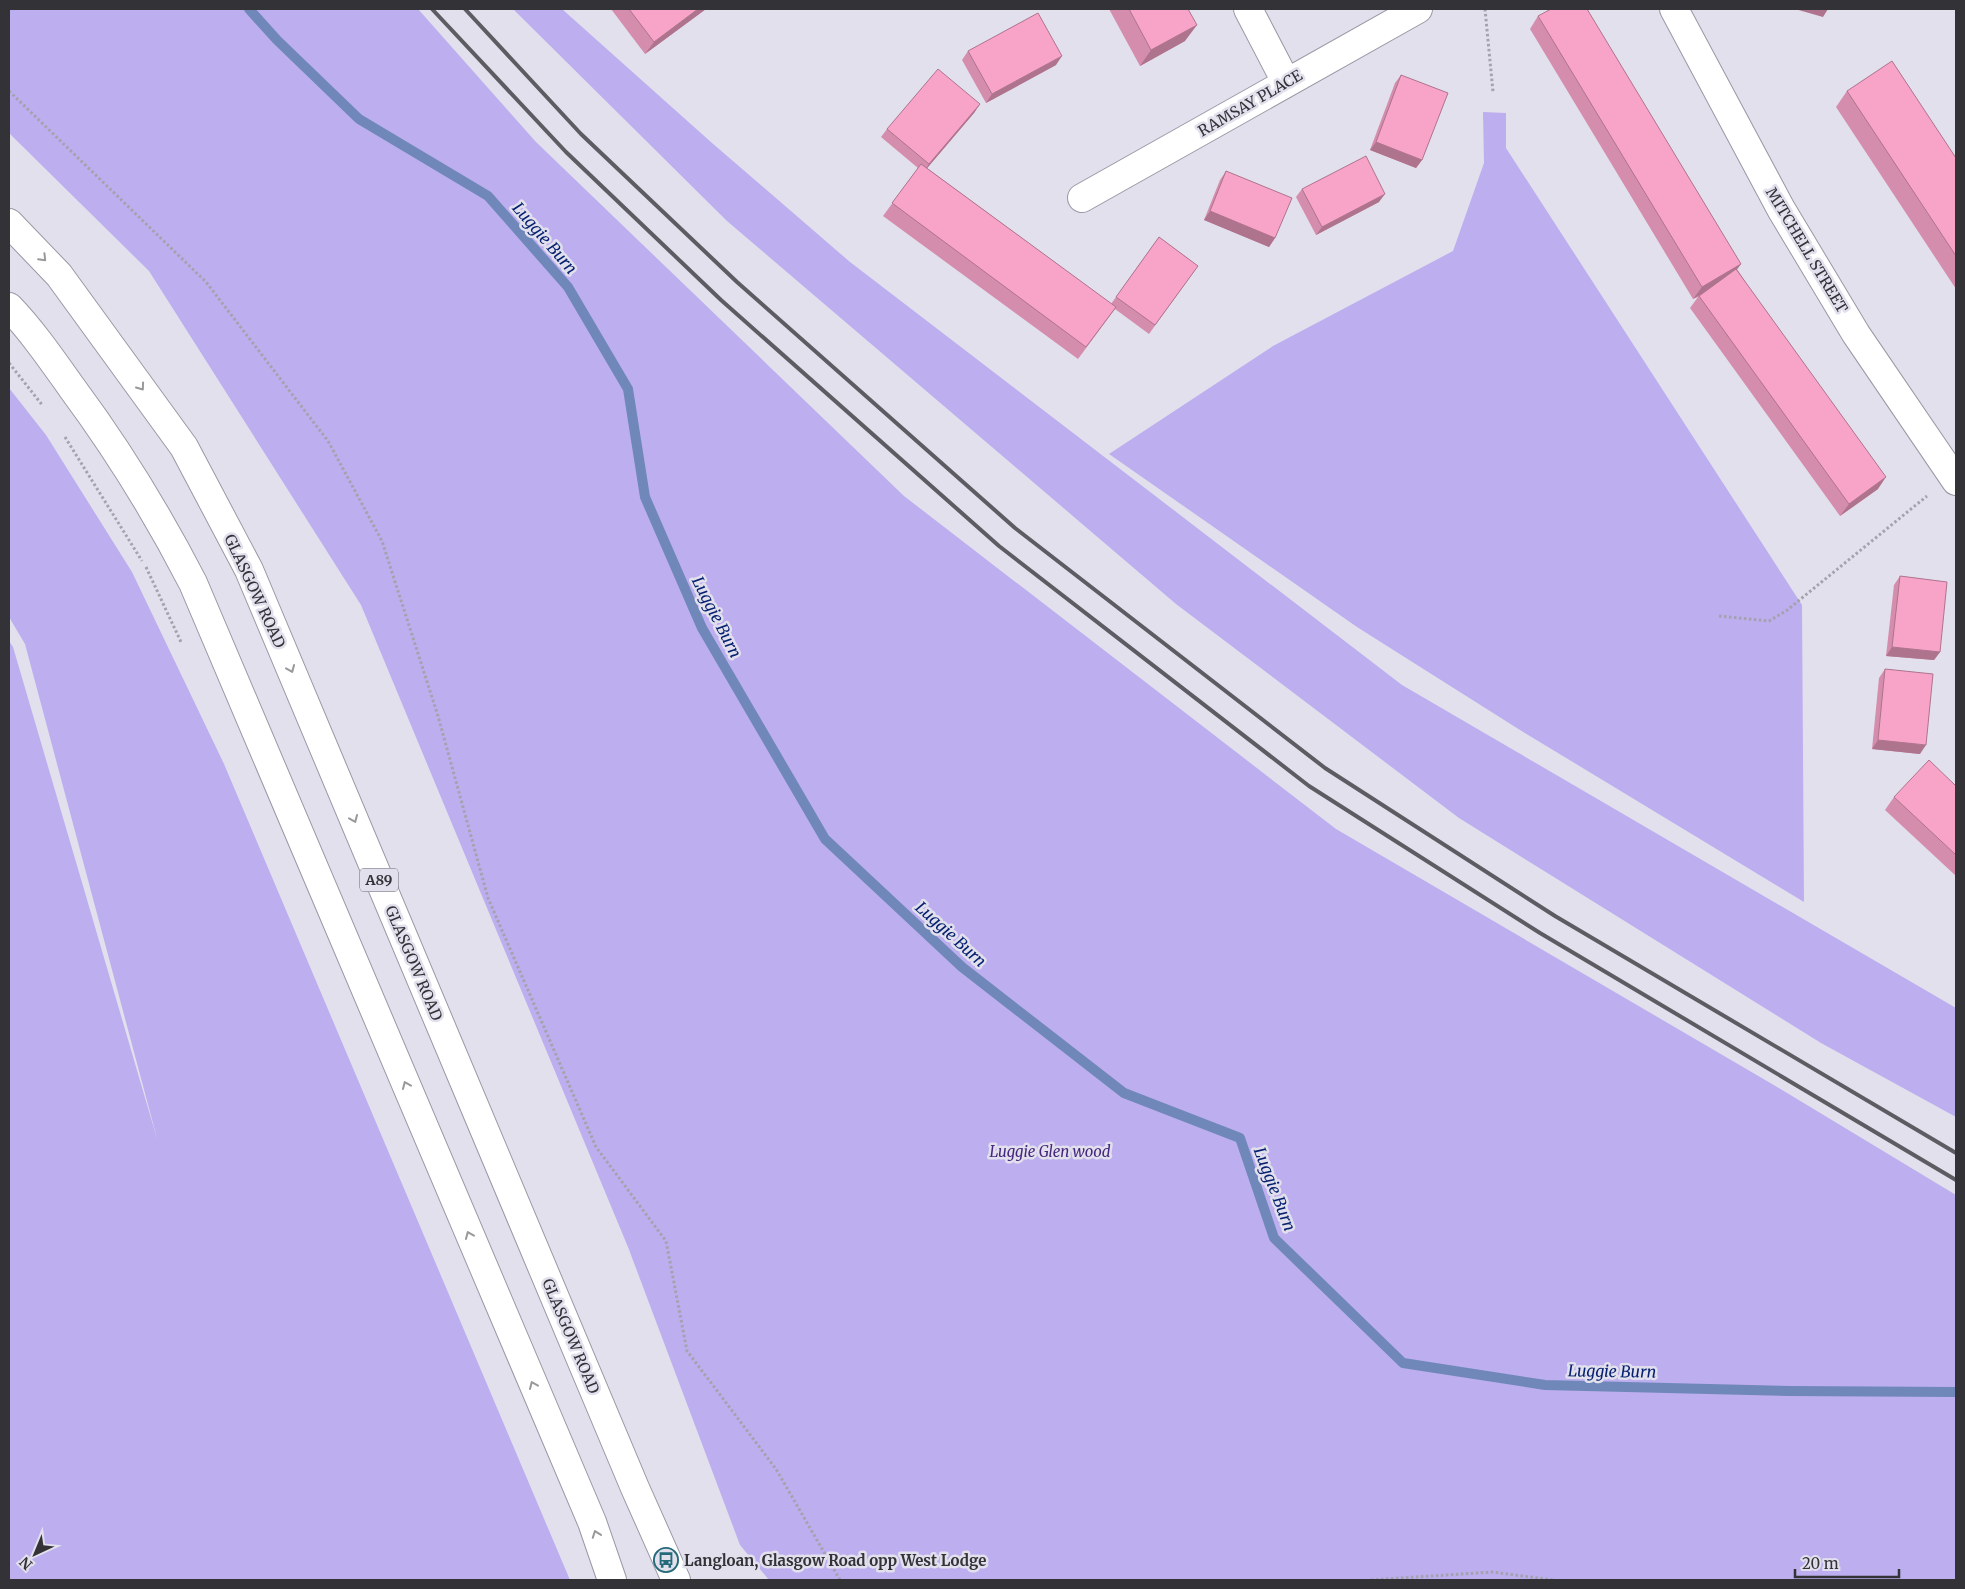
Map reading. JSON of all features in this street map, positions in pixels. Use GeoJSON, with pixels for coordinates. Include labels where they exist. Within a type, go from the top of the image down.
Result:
{"type":"FeatureCollection","features":[{"type":"Feature","properties":{"kind":"main road"},"geometry":{"type":"LineString","coordinates":[[1248,9],[1286,82]]}},
{"type":"Feature","properties":{"kind":"main road","name":"RAMSAY PLACE"},"geometry":{"type":"LineString","coordinates":[[1082,198],[1418,9]]}},
{"type":"Feature","properties":{"kind":"main road","name":"MITCHELL STREET"},"geometry":{"type":"LineString","coordinates":[[1674,9],[1781,209],[1856,334],[1954,478]]}},
{"type":"Feature","properties":{"kind":"main road","name":"GLASGOW ROAD"},"geometry":{"type":"LineString","coordinates":[[9,223],[59,275],[184,447],[249,570],[631,1479],[676,1580]]}},
{"type":"Feature","properties":{"kind":"main road"},"geometry":{"type":"LineString","coordinates":[[9,307],[28,326],[107,436],[166,529],[193,583],[592,1522],[612,1580]]}},
{"type":"Feature","properties":{"kind":"path"},"geometry":{"type":"LineString","coordinates":[[1485,9],[1493,92]]}},
{"type":"Feature","properties":{"kind":"path"},"geometry":{"type":"LineString","coordinates":[[9,91],[206,282],[328,440],[382,541],[438,716],[488,898],[596,1147],[666,1241],[687,1351],[776,1469],[840,1580]]}},
{"type":"Feature","properties":{"kind":"path"},"geometry":{"type":"LineString","coordinates":[[9,363],[44,408]]}},
{"type":"Feature","properties":{"kind":"path"},"geometry":{"type":"LineString","coordinates":[[62,431],[145,565],[182,644]]}},
{"type":"Feature","properties":{"kind":"path"},"geometry":{"type":"LineString","coordinates":[[1719,616],[1769,621],[1786,611],[1954,478]]}},
{"type":"Feature","properties":{"kind":"path"},"geometry":{"type":"LineString","coordinates":[[1371,1580],[1492,1572],[1553,1580]]}},
{"type":"Feature","properties":{"kind":"green space","name":"Luggie Glen wood"},"geometry":{"type":"Polygon","coordinates":[[[9,9],[418,9],[536,142],[904,496],[1336,829],[1772,1084],[1956,1195],[1956,1580],[769,1580],[740,1545],[628,1247],[361,605],[149,271],[9,133],[9,9]]]}},
{"type":"Feature","properties":{"kind":"green space"},"geometry":{"type":"Polygon","coordinates":[[[513,9],[562,9],[712,143],[850,262],[1402,685],[1956,1008],[1956,1117],[1821,1043],[1459,818],[1176,604],[727,221],[513,9]]]}},
{"type":"Feature","properties":{"kind":"green space"},"geometry":{"type":"Polygon","coordinates":[[[1483,112],[1506,113],[1506,148],[1802,605],[1804,902],[1520,730],[1357,627],[1109,454],[1273,346],[1453,251],[1484,163],[1483,112]]]}},
{"type":"Feature","properties":{"kind":"green space"},"geometry":{"type":"Polygon","coordinates":[[[9,388],[46,435],[132,572],[224,764],[570,1580],[9,1580],[9,641],[13,647],[158,1142],[25,644],[9,617],[9,388]]]}},
{"type":"Feature","properties":{"kind":"building"},"geometry":{"type":"Polygon","coordinates":[[[629,9],[698,9],[654,42],[629,9]]]}},
{"type":"Feature","properties":{"kind":"building"},"geometry":{"type":"Polygon","coordinates":[[[1129,9],[1188,9],[1197,25],[1151,50],[1129,9]]]}},
{"type":"Feature","properties":{"kind":"building"},"geometry":{"type":"Polygon","coordinates":[[[1551,9],[1587,9],[1741,264],[1702,287],[1538,16],[1551,9]]]}},
{"type":"Feature","properties":{"kind":"building"},"geometry":{"type":"Polygon","coordinates":[[[1038,13],[1062,56],[992,94],[968,51],[1038,13]]]}},
{"type":"Feature","properties":{"kind":"building"},"geometry":{"type":"Polygon","coordinates":[[[1892,61],[1956,158],[1956,256],[1847,91],[1892,61]]]}},
{"type":"Feature","properties":{"kind":"building"},"geometry":{"type":"Polygon","coordinates":[[[938,69],[980,104],[929,164],[887,129],[938,69]]]}},
{"type":"Feature","properties":{"kind":"building"},"geometry":{"type":"Polygon","coordinates":[[[1401,75],[1448,93],[1422,160],[1376,142],[1401,75]]]}},
{"type":"Feature","properties":{"kind":"building"},"geometry":{"type":"Polygon","coordinates":[[[1366,156],[1385,194],[1322,227],[1302,189],[1366,156]]]}},
{"type":"Feature","properties":{"kind":"building"},"geometry":{"type":"Polygon","coordinates":[[[921,164],[1116,307],[1086,347],[892,203],[921,164]]]}},
{"type":"Feature","properties":{"kind":"building"},"geometry":{"type":"Polygon","coordinates":[[[1226,171],[1292,198],[1275,238],[1210,211],[1226,171]]]}},
{"type":"Feature","properties":{"kind":"building"},"geometry":{"type":"Polygon","coordinates":[[[1159,237],[1198,266],[1155,325],[1116,297],[1159,237]]]}},
{"type":"Feature","properties":{"kind":"building"},"geometry":{"type":"Polygon","coordinates":[[[1736,269],[1886,477],[1849,504],[1699,296],[1736,269]]]}},
{"type":"Feature","properties":{"kind":"building"},"geometry":{"type":"Polygon","coordinates":[[[1900,576],[1947,582],[1940,652],[1892,647],[1900,576]]]}},
{"type":"Feature","properties":{"kind":"building"},"geometry":{"type":"Polygon","coordinates":[[[1885,669],[1933,674],[1926,745],[1878,740],[1885,669]]]}},
{"type":"Feature","properties":{"kind":"building"},"geometry":{"type":"Polygon","coordinates":[[[1929,760],[1956,786],[1956,855],[1894,797],[1929,760]]]}},
{"type":"Feature","properties":{"kind":"waterway","name":"Luggie Burn"},"geometry":{"type":"LineString","coordinates":[[249,9],[277,40],[359,119],[488,196],[568,287],[628,389],[645,497],[702,628],[825,839],[962,967],[1124,1093],[1240,1138],[1274,1238],[1403,1363],[1545,1385],[1790,1391],[1956,1392]]}},
{"type":"Feature","properties":{"kind":"railway"},"geometry":{"type":"LineString","coordinates":[[432,9],[566,152],[721,300],[999,546],[1309,786],[1540,933],[1956,1180]]}},
{"type":"Feature","properties":{"kind":"railway"},"geometry":{"type":"LineString","coordinates":[[465,9],[581,134],[737,282],[1015,528],[1325,768],[1555,916],[1956,1153]]}},
{"type":"Feature","properties":{"kind":"place","name":"Langloan, Glasgow Road opp West Lodge"},"geometry":{"type":"Point","coordinates":[666,1560]}}]}
